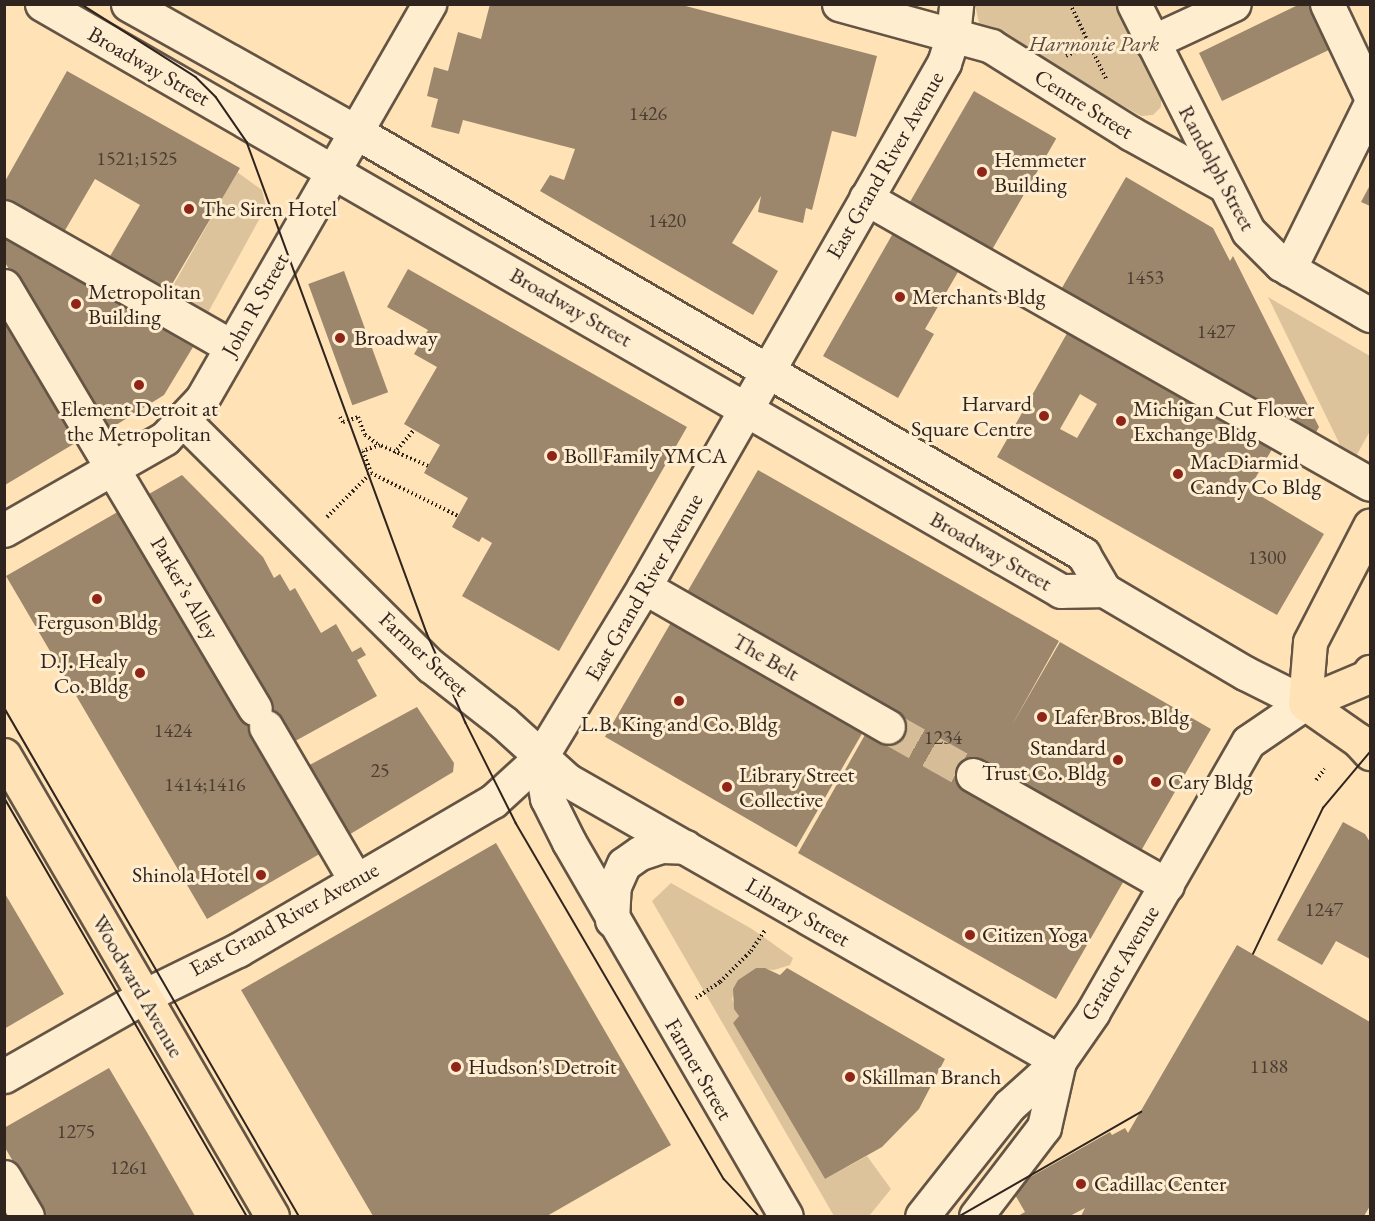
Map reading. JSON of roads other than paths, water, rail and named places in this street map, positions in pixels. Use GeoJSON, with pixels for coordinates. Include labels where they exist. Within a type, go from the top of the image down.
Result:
{"type":"FeatureCollection","features":[{"type":"Feature","properties":{"kind":"main road"},"geometry":{"type":"LineString","coordinates":[[1371,526],[1310,642],[1305,703],[1358,740],[1371,753]]}},
{"type":"Feature","properties":{"kind":"main road","name":"Gratiot Avenue"},"geometry":{"type":"LineString","coordinates":[[1305,703],[1367,677],[1371,672]]}},
{"type":"Feature","properties":{"kind":"main road","name":"Woodward Avenue"},"geometry":{"type":"LineString","coordinates":[[4,755],[272,1216]]}},
{"type":"Feature","properties":{"kind":"street","name":"Broadway Street"},"geometry":{"type":"LineString","coordinates":[[42,4],[1061,591],[1104,590]]}},
{"type":"Feature","properties":{"kind":"street","name":"Broadway Street"},"geometry":{"type":"LineString","coordinates":[[128,4],[356,132],[1083,554],[1104,590],[1245,673],[1305,703]]}},
{"type":"Feature","properties":{"kind":"street","name":"John R Street"},"geometry":{"type":"LineString","coordinates":[[4,530],[115,469],[165,438],[184,421],[232,347],[429,4]]}},
{"type":"Feature","properties":{"kind":"street","name":"Centre Street"},"geometry":{"type":"LineString","coordinates":[[838,4],[955,20],[991,46],[1130,133],[1222,184]]}},
{"type":"Feature","properties":{"kind":"street","name":"Randolph Street"},"geometry":{"type":"LineString","coordinates":[[1134,4],[1222,184],[1248,231],[1289,269],[1371,315]]}},
{"type":"Feature","properties":{"kind":"street"},"geometry":{"type":"LineString","coordinates":[[1152,42],[1234,4]]}},
{"type":"Feature","properties":{"kind":"street"},"geometry":{"type":"LineString","coordinates":[[1327,4],[1371,95]]}},
{"type":"Feature","properties":{"kind":"street","name":"East Grand River Avenue"},"geometry":{"type":"LineString","coordinates":[[4,1076],[144,996],[238,950],[493,801],[540,758],[644,587],[944,63],[955,20]]}},
{"type":"Feature","properties":{"kind":"street"},"geometry":{"type":"LineString","coordinates":[[1289,269],[1371,105]]}},
{"type":"Feature","properties":{"kind":"street"},"geometry":{"type":"LineString","coordinates":[[866,198],[1371,484]]}},
{"type":"Feature","properties":{"kind":"street"},"geometry":{"type":"LineString","coordinates":[[4,217],[232,347]]}},
{"type":"Feature","properties":{"kind":"street","name":"Parker’s Alley"},"geometry":{"type":"LineString","coordinates":[[4,286],[115,469],[356,881]]}},
{"type":"Feature","properties":{"kind":"street","name":"Farmer Street"},"geometry":{"type":"LineString","coordinates":[[184,421],[431,666],[503,722],[540,758],[547,798],[612,920],[786,1216]]}},
{"type":"Feature","properties":{"kind":"street","name":"The Belt"},"geometry":{"type":"LineString","coordinates":[[644,587],[888,727]]}},
{"type":"Feature","properties":{"kind":"street","name":"Gratiot Avenue"},"geometry":{"type":"LineString","coordinates":[[922,1216],[1010,1106],[1059,1061],[1093,1012],[1248,742],[1305,703]]}},
{"type":"Feature","properties":{"kind":"street","name":"Library Street"},"geometry":{"type":"LineString","coordinates":[[540,758],[567,780],[1059,1061]]}},
{"type":"Feature","properties":{"kind":"street"},"geometry":{"type":"LineString","coordinates":[[973,775],[1163,891]]}},
{"type":"Feature","properties":{"kind":"street"},"geometry":{"type":"LineString","coordinates":[[612,920],[614,886],[624,864],[640,853],[662,846],[685,847]]}},
{"type":"Feature","properties":{"kind":"street"},"geometry":{"type":"LineString","coordinates":[[976,1216],[1044,1127],[1059,1061]]}},
{"type":"Feature","properties":{"kind":"street"},"geometry":{"type":"LineString","coordinates":[[4,1178],[27,1216]]}},
{"type":"Feature","properties":{"kind":"tunnel"},"geometry":{"type":"LineString","coordinates":[[888,727],[973,775]]}},
{"type":"Feature","properties":{"kind":"tram line"},"geometry":{"type":"LineString","coordinates":[[81,4],[196,77],[216,97],[247,142],[427,633],[466,723],[516,823],[724,1179],[759,1216]]}},
{"type":"Feature","properties":{"kind":"tram line"},"geometry":{"type":"LineString","coordinates":[[4,707],[299,1216]]}},
{"type":"Feature","properties":{"kind":"tram line"},"geometry":{"type":"LineString","coordinates":[[1253,954],[1323,808],[1370,752]]}},
{"type":"Feature","properties":{"kind":"tram line"},"geometry":{"type":"LineString","coordinates":[[4,797],[247,1216]]}},
{"type":"Feature","properties":{"kind":"tram line"},"geometry":{"type":"LineString","coordinates":[[960,1216],[1141,1112]]}},
{"type":"Feature","properties":{"kind":"place","name":"Hemmeter Building"},"geometry":{"type":"Point","coordinates":[982,172]}},
{"type":"Feature","properties":{"kind":"place","name":"The Siren Hotel"},"geometry":{"type":"Point","coordinates":[189,209]}},
{"type":"Feature","properties":{"kind":"place","name":"Merchants Bldg"},"geometry":{"type":"Point","coordinates":[900,297]}},
{"type":"Feature","properties":{"kind":"place","name":"Metropolitan Building"},"geometry":{"type":"Point","coordinates":[76,304]}},
{"type":"Feature","properties":{"kind":"place","name":"Broadway"},"geometry":{"type":"Point","coordinates":[340,338]}},
{"type":"Feature","properties":{"kind":"place","name":"Element Detroit at the Metropolitan"},"geometry":{"type":"Point","coordinates":[139,385]}},
{"type":"Feature","properties":{"kind":"place","name":"Harvard Square Centre"},"geometry":{"type":"Point","coordinates":[1044,416]}},
{"type":"Feature","properties":{"kind":"place","name":"Michigan Cut Flower Exchange Bldg"},"geometry":{"type":"Point","coordinates":[1121,421]}},
{"type":"Feature","properties":{"kind":"place","name":"Boll Family YMCA"},"geometry":{"type":"Point","coordinates":[552,456]}},
{"type":"Feature","properties":{"kind":"place","name":"MacDiarmid Candy Co Bldg"},"geometry":{"type":"Point","coordinates":[1178,474]}},
{"type":"Feature","properties":{"kind":"place","name":"Ferguson Bldg"},"geometry":{"type":"Point","coordinates":[97,599]}},
{"type":"Feature","properties":{"kind":"place","name":"D.J. Healy Co. Bldg"},"geometry":{"type":"Point","coordinates":[140,673]}},
{"type":"Feature","properties":{"kind":"place","name":"L.B. King and Co. Bldg"},"geometry":{"type":"Point","coordinates":[679,701]}},
{"type":"Feature","properties":{"kind":"place","name":"Lafer Bros. Bldg"},"geometry":{"type":"Point","coordinates":[1042,717]}},
{"type":"Feature","properties":{"kind":"place","name":"Standard Trust Co. Bldg"},"geometry":{"type":"Point","coordinates":[1118,760]}},
{"type":"Feature","properties":{"kind":"place","name":"Cary Bldg"},"geometry":{"type":"Point","coordinates":[1156,782]}},
{"type":"Feature","properties":{"kind":"place","name":"Library Street Collective"},"geometry":{"type":"Point","coordinates":[727,787]}},
{"type":"Feature","properties":{"kind":"place","name":"Shinola Hotel"},"geometry":{"type":"Point","coordinates":[261,875]}},
{"type":"Feature","properties":{"kind":"place","name":"Citizen Yoga"},"geometry":{"type":"Point","coordinates":[970,935]}},
{"type":"Feature","properties":{"kind":"place","name":"Hudson's Detroit"},"geometry":{"type":"Point","coordinates":[456,1067]}},
{"type":"Feature","properties":{"kind":"place","name":"Skillman Branch"},"geometry":{"type":"Point","coordinates":[850,1077]}},
{"type":"Feature","properties":{"kind":"place","name":"Cadillac Center"},"geometry":{"type":"Point","coordinates":[1081,1184]}},
{"type":"Feature","properties":{"kind":"park label","name":"Harmonie Park"},"geometry":{"type":"Point","coordinates":[1094,44]}}]}
